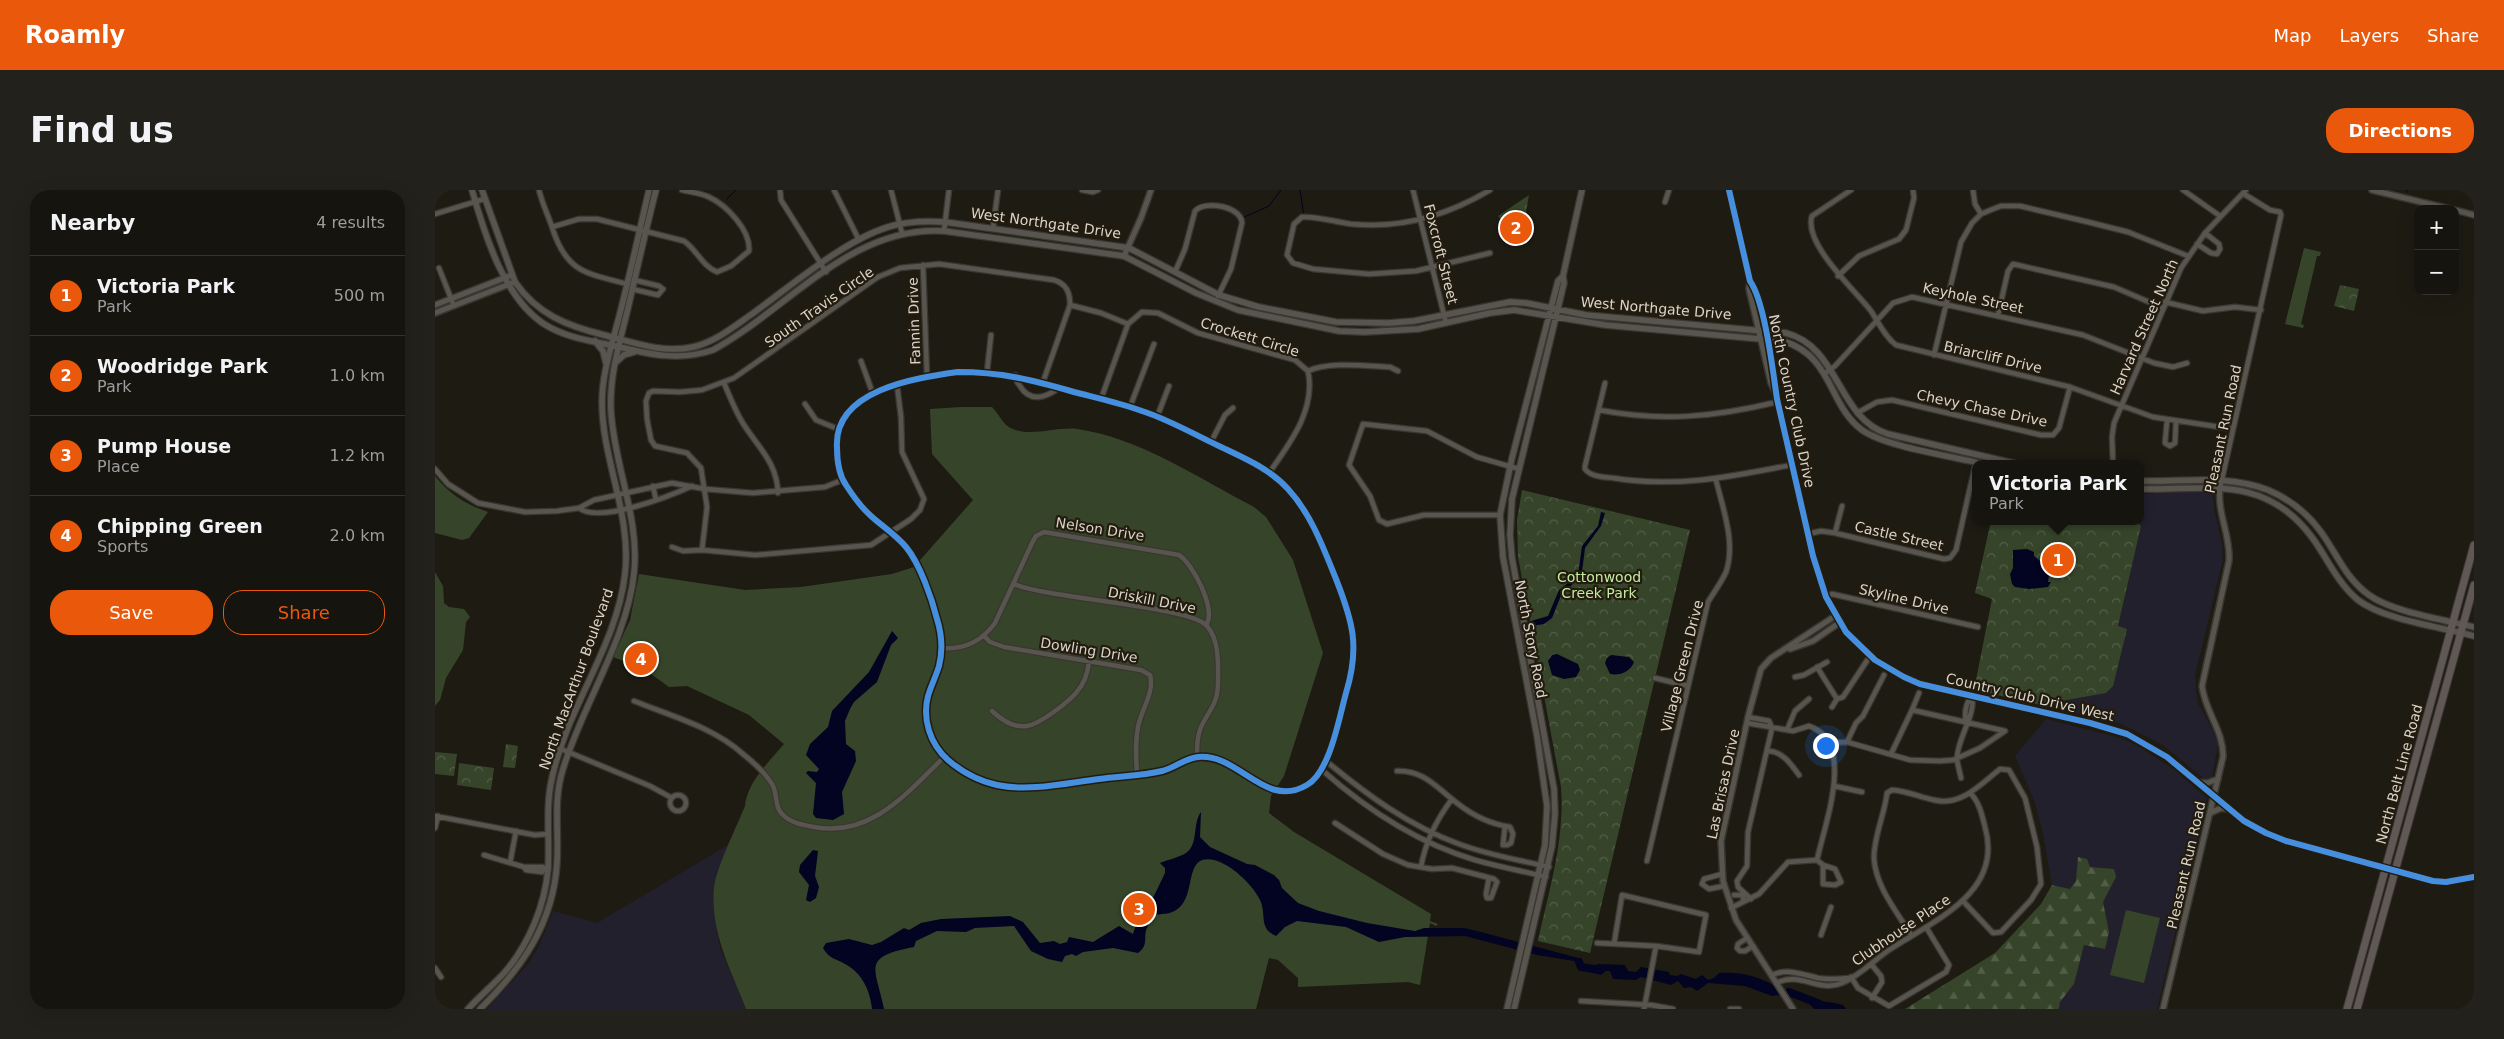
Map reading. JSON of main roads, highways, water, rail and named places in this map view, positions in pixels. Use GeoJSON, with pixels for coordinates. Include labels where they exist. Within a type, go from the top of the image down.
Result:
{"type":"FeatureCollection","features":[{"type":"Feature","properties":{"kind":"main road","name":"West Northgate Drive"},"geometry":{"type":"LineString","coordinates":[[472,190],[503,278],[519,303],[533,316],[567,335],[640,352],[669,357],[693,355],[713,350],[863,248],[902,233],[921,230],[944,231],[1124,256],[1215,301],[1238,310],[1339,331],[1392,331],[1514,310],[1585,323],[1767,338],[1783,341],[1800,348],[1813,358],[1858,427],[1878,439],[1972,463]]}},
{"type":"Feature","properties":{"kind":"main road","name":"West Northgate Drive"},"geometry":{"type":"LineString","coordinates":[[482,190],[515,282],[538,308],[566,324],[617,338],[669,349],[693,347],[705,343],[732,328],[859,240],[900,224],[945,222],[1129,248],[1219,294],[1259,307],[1336,322],[1388,323],[1444,315],[1485,305],[1511,302],[1555,308],[1586,315],[1757,329],[1791,334],[1810,344],[1831,369],[1857,413],[1874,428],[1897,436],[2000,460]]}},
{"type":"Feature","properties":{"kind":"main road","name":"North MacArthur Boulevard"},"geometry":{"type":"LineString","coordinates":[[468,1009],[516,958],[525,943],[541,904],[546,869],[549,795],[561,749],[619,603],[627,552],[621,509],[605,437],[602,401],[606,367],[615,346],[632,285],[649,190]]}},
{"type":"Feature","properties":{"kind":"main road","name":"North MacArthur Boulevard"},"geometry":{"type":"LineString","coordinates":[[643,232],[655,190]]}},
{"type":"Feature","properties":{"kind":"main road","name":"North Story Road"},"geometry":{"type":"LineString","coordinates":[[1515,1009],[1549,867],[1553,846],[1555,814],[1554,790],[1510,535],[1513,499],[1519,469],[1553,316],[1564,283],[1563,276],[1582,190]]}},
{"type":"Feature","properties":{"kind":"main road","name":"North Story Road"},"geometry":{"type":"LineString","coordinates":[[1507,1009],[1539,875],[1545,845],[1547,819],[1546,788],[1509,591],[1500,532],[1500,515],[1510,467],[1553,316]]}},
{"type":"Feature","properties":{"kind":"main road"},"geometry":{"type":"LineString","coordinates":[[1656,329],[1657,322]]}},
{"type":"Feature","properties":{"kind":"main road"},"geometry":{"type":"LineString","coordinates":[[595,341],[603,351],[606,367]]}},
{"type":"Feature","properties":{"kind":"main road","name":"North MacArthur Boulevard"},"geometry":{"type":"LineString","coordinates":[[480,1009],[501,988],[525,958],[536,941],[549,906],[557,863],[556,803],[562,770],[629,604],[635,554],[629,507],[614,435],[611,397],[615,346]]}},
{"type":"Feature","properties":{"kind":"main road"},"geometry":{"type":"LineString","coordinates":[[614,365],[625,354],[640,352]]}},
{"type":"Feature","properties":{"kind":"main road"},"geometry":{"type":"LineString","coordinates":[[605,437],[614,435]]}},
{"type":"Feature","properties":{"kind":"main road"},"geometry":{"type":"LineString","coordinates":[[1895,444],[1897,436]]}},
{"type":"Feature","properties":{"kind":"main road"},"geometry":{"type":"LineString","coordinates":[[2144,481],[2189,478],[2222,480],[2260,487],[2281,496],[2309,518],[2344,570],[2368,595],[2391,606],[2474,627]]}},
{"type":"Feature","properties":{"kind":"main road"},"geometry":{"type":"LineString","coordinates":[[2144,489],[2200,486],[2221,488],[2258,496],[2277,504],[2296,517],[2352,593],[2367,606],[2389,615],[2474,636]]}},
{"type":"Feature","properties":{"kind":"main road"},"geometry":{"type":"LineString","coordinates":[[2277,504],[2281,496]]}},
{"type":"Feature","properties":{"kind":"main road","name":"North Belt Line Road"},"geometry":{"type":"LineString","coordinates":[[2347,1009],[2474,545]]}},
{"type":"Feature","properties":{"kind":"main road"},"geometry":{"type":"LineString","coordinates":[[2327,560],[2335,555]]}},
{"type":"Feature","properties":{"kind":"main road","name":"North Belt Line Road"},"geometry":{"type":"LineString","coordinates":[[2357,1009],[2474,585]]}},
{"type":"Feature","properties":{"kind":"main road"},"geometry":{"type":"LineString","coordinates":[[2352,593],[2359,586]]}},
{"type":"Feature","properties":{"kind":"main road"},"geometry":{"type":"LineString","coordinates":[[1509,591],[1518,590]]}},
{"type":"Feature","properties":{"kind":"main road"},"geometry":{"type":"LineString","coordinates":[[2389,615],[2391,606]]}},
{"type":"Feature","properties":{"kind":"main road"},"geometry":{"type":"LineString","coordinates":[[2419,745],[2429,748]]}},
{"type":"Feature","properties":{"kind":"main road"},"geometry":{"type":"LineString","coordinates":[[2405,800],[2415,803]]}},
{"type":"Feature","properties":{"kind":"main road"},"geometry":{"type":"LineString","coordinates":[[1545,845],[1553,846]]}},
{"type":"Feature","properties":{"kind":"main road"},"geometry":{"type":"LineString","coordinates":[[541,904],[549,906]]}},
{"type":"Feature","properties":{"kind":"main road"},"geometry":{"type":"LineString","coordinates":[[2354,982],[2364,985]]}},
{"type":"Feature","properties":{"kind":"main road"},"geometry":{"type":"LineString","coordinates":[[1510,994],[1517,996]]}},
{"type":"Feature","properties":{"kind":"water"},"geometry":{"type":"Polygon","coordinates":[[[1601,512],[1605,513],[1601,526],[1585,548],[1582,572],[1579,579],[1562,593],[1552,618],[1544,624],[1532,626],[1531,621],[1548,616],[1559,590],[1578,575],[1582,546],[1598,526],[1601,512]]]}},
{"type":"Feature","properties":{"kind":"water"},"geometry":{"type":"Polygon","coordinates":[[[2027,549],[2034,552],[2034,556],[2050,569],[2048,582],[2051,582],[2048,587],[2029,589],[2015,587],[2012,584],[2010,574],[2013,568],[2013,550],[2027,549]]]}},
{"type":"Feature","properties":{"kind":"water"},"geometry":{"type":"Polygon","coordinates":[[[892,631],[898,638],[891,645],[877,682],[854,702],[845,721],[846,744],[855,751],[856,761],[842,792],[844,814],[833,820],[816,818],[813,814],[816,783],[806,773],[808,771],[817,772],[819,769],[806,755],[810,744],[828,727],[832,711],[869,672],[892,631]]]}},
{"type":"Feature","properties":{"kind":"water"},"geometry":{"type":"Polygon","coordinates":[[[1557,654],[1578,664],[1580,670],[1576,677],[1564,679],[1552,675],[1548,661],[1552,655],[1557,654]]]}},
{"type":"Feature","properties":{"kind":"water"},"geometry":{"type":"Polygon","coordinates":[[[1611,655],[1629,657],[1634,662],[1624,672],[1610,674],[1605,663],[1611,655]]]}},
{"type":"Feature","properties":{"kind":"water"},"geometry":{"type":"Polygon","coordinates":[[[1201,812],[1200,837],[1210,847],[1247,864],[1255,865],[1274,875],[1279,880],[1282,888],[1298,903],[1319,911],[1367,923],[1415,931],[1424,928],[1464,928],[1582,959],[1585,970],[1591,970],[1598,964],[1625,965],[1628,971],[1636,972],[1641,967],[1669,972],[1670,975],[1677,976],[1681,974],[1696,979],[1702,975],[1708,980],[1714,978],[1719,973],[1743,974],[1801,997],[1843,1005],[1846,1009],[1814,1009],[1809,1003],[1795,998],[1772,996],[1745,986],[1708,983],[1697,991],[1691,987],[1684,988],[1678,981],[1671,985],[1641,977],[1636,980],[1613,979],[1610,971],[1604,971],[1601,975],[1579,969],[1580,965],[1574,961],[1537,955],[1465,936],[1405,937],[1379,942],[1346,927],[1297,921],[1285,927],[1276,936],[1270,933],[1265,925],[1262,906],[1257,894],[1234,870],[1214,860],[1202,860],[1195,866],[1186,897],[1180,907],[1169,913],[1152,914],[1146,930],[1144,945],[1138,953],[1113,948],[1083,952],[1076,956],[1072,954],[1065,956],[1062,962],[1048,959],[1031,951],[1014,926],[975,928],[966,932],[937,931],[916,941],[914,947],[885,955],[879,960],[876,966],[876,974],[884,1009],[872,1009],[867,989],[856,972],[830,956],[823,948],[826,943],[849,939],[872,945],[881,942],[904,928],[909,930],[921,923],[941,919],[1010,916],[1023,922],[1040,943],[1054,941],[1060,944],[1067,942],[1069,937],[1093,942],[1119,926],[1133,934],[1142,907],[1152,900],[1165,873],[1165,868],[1160,863],[1183,855],[1190,849],[1201,812]]]}},
{"type":"Feature","properties":{"kind":"water"},"geometry":{"type":"Polygon","coordinates":[[[813,850],[818,851],[815,876],[819,887],[816,898],[810,902],[806,900],[809,885],[799,872],[800,865],[813,850]]]}},
{"type":"Feature","properties":{"kind":"waterway"},"geometry":{"type":"LineString","coordinates":[[727,199],[736,190]]}},
{"type":"Feature","properties":{"kind":"waterway"},"geometry":{"type":"LineString","coordinates":[[1242,218],[1269,206],[1281,190]]}},
{"type":"Feature","properties":{"kind":"waterway"},"geometry":{"type":"LineString","coordinates":[[1300,190],[1304,216]]}},
{"type":"Feature","properties":{"kind":"waterway"},"geometry":{"type":"LineString","coordinates":[[1579,962],[1581,967],[1601,970]]}},
{"type":"Feature","properties":{"kind":"waterway"},"geometry":{"type":"LineString","coordinates":[[1789,992],[1820,1004],[1825,1009]]}},
{"type":"Feature","properties":{"kind":"place","name":"Woodridge Park"},"geometry":{"type":"Point","coordinates":[1516,228]}},
{"type":"Feature","properties":{"kind":"place","name":"Victoria Park"},"geometry":{"type":"Point","coordinates":[2058,560]}},
{"type":"Feature","properties":{"kind":"place","name":"Chipping Green"},"geometry":{"type":"Point","coordinates":[641,659]}},
{"type":"Feature","properties":{"kind":"place","name":"Pump House"},"geometry":{"type":"Point","coordinates":[1139,909]}},
{"type":"Feature","properties":{"kind":"park label","name":"Cottonwood Creek Park"},"geometry":{"type":"Point","coordinates":[1599,586]}}]}
